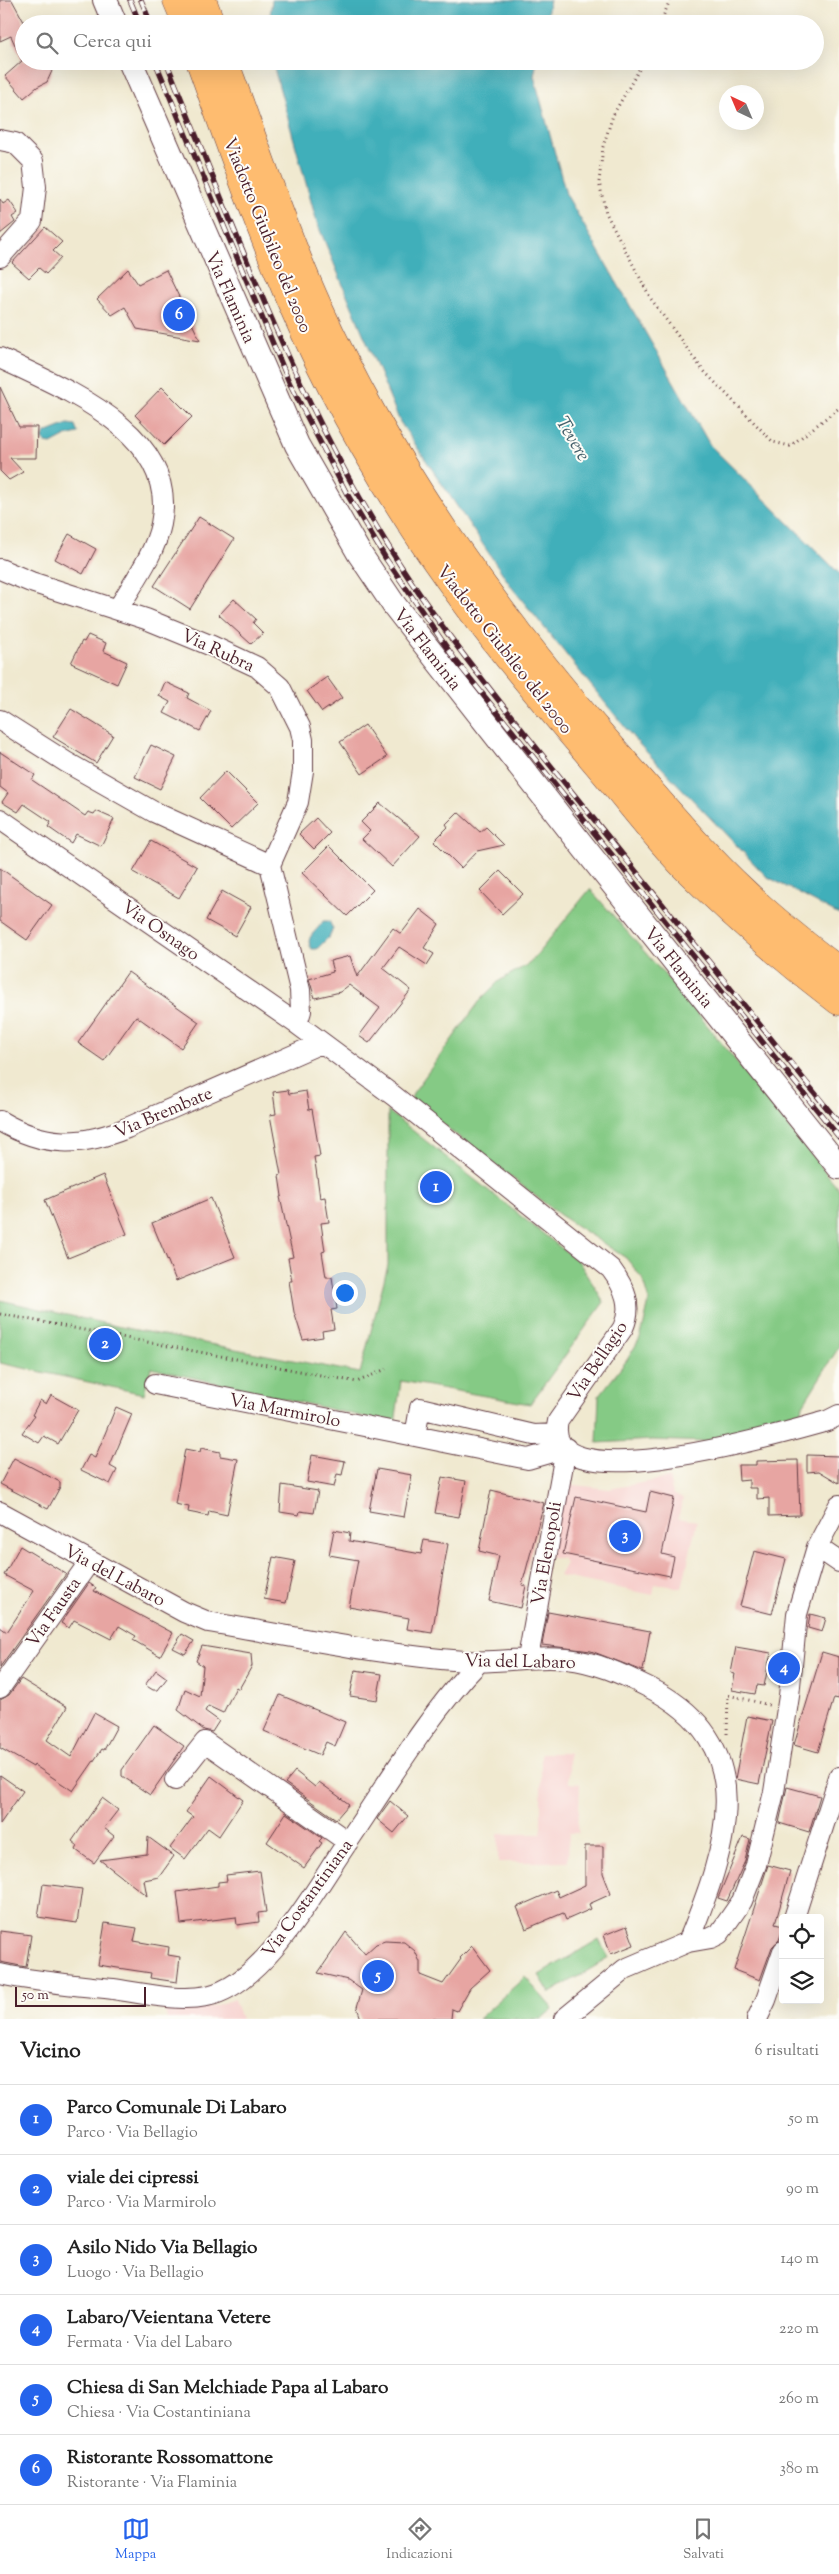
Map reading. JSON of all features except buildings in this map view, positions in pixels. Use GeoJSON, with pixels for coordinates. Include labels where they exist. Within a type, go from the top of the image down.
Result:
{"type":"FeatureCollection","features":[{"type":"Feature","properties":{"kind":"highway"},"geometry":{"type":"LineString","coordinates":[[177,0],[183,15]]}},
{"type":"Feature","properties":{"kind":"highway"},"geometry":{"type":"LineString","coordinates":[[202,0],[208,15]]}},
{"type":"Feature","properties":{"kind":"highway","name":"Viadotto Giubileo del 2000"},"geometry":{"type":"LineString","coordinates":[[203,70],[277,270],[315,351],[368,452],[404,514],[451,584],[514,666],[685,866],[776,952],[839,1001]]}},
{"type":"Feature","properties":{"kind":"highway","name":"Viadotto Giubileo del 2000"},"geometry":{"type":"LineString","coordinates":[[227,70],[278,209],[319,308],[387,440],[450,541],[502,615],[548,672],[689,835],[744,892],[839,970]]}},
{"type":"Feature","properties":{"kind":"street"},"geometry":{"type":"LineString","coordinates":[[105,0],[111,15]]}},
{"type":"Feature","properties":{"kind":"street","name":"Via Flaminia"},"geometry":{"type":"LineString","coordinates":[[134,70],[297,445],[359,553],[394,605],[585,849],[839,1167]]}},
{"type":"Feature","properties":{"kind":"street"},"geometry":{"type":"LineString","coordinates":[[0,140],[15,143],[33,161],[36,187],[32,221],[0,257]]}},
{"type":"Feature","properties":{"kind":"street"},"geometry":{"type":"LineString","coordinates":[[0,358],[96,406],[134,436],[152,460],[162,491],[161,524],[150,554],[118,609]]}},
{"type":"Feature","properties":{"kind":"street","name":"Via Rubra"},"geometry":{"type":"LineString","coordinates":[[0,569],[31,582],[118,609],[179,632],[257,667],[273,680],[285,696],[301,734],[303,771],[298,802],[270,865]]}},
{"type":"Feature","properties":{"kind":"street"},"geometry":{"type":"LineString","coordinates":[[0,720],[66,762],[154,812],[270,865],[300,990],[300,1015],[297,1024]]}},
{"type":"Feature","properties":{"kind":"street","name":"Via Osnago"},"geometry":{"type":"LineString","coordinates":[[0,819],[322,1042]]}},
{"type":"Feature","properties":{"kind":"street","name":"Via Brembate"},"geometry":{"type":"LineString","coordinates":[[0,1121],[26,1135],[41,1140],[70,1142],[98,1138],[127,1128],[322,1042]]}},
{"type":"Feature","properties":{"kind":"street","name":"Via Bellagio"},"geometry":{"type":"LineString","coordinates":[[322,1042],[394,1096],[602,1261],[621,1283],[628,1301],[627,1319],[623,1328],[558,1421],[561,1441]]}},
{"type":"Feature","properties":{"kind":"street","name":"Via Marmirolo"},"geometry":{"type":"LineString","coordinates":[[155,1384],[528,1459],[561,1441]]}},
{"type":"Feature","properties":{"kind":"street"},"geometry":{"type":"LineString","coordinates":[[415,1436],[420,1408],[561,1441],[581,1457],[595,1461],[630,1461],[719,1450],[827,1421],[839,1415]]}},
{"type":"Feature","properties":{"kind":"street","name":"Via Elenopoli"},"geometry":{"type":"LineString","coordinates":[[528,1658],[561,1441]]}},
{"type":"Feature","properties":{"kind":"street"},"geometry":{"type":"LineString","coordinates":[[564,2019],[625,1969],[688,1942],[711,1938],[719,1934],[745,1894],[756,1865],[774,1792],[787,1710],[795,1624],[817,1547],[839,1505]]}},
{"type":"Feature","properties":{"kind":"street","name":"Via del Labaro"},"geometry":{"type":"LineString","coordinates":[[0,1512],[184,1612],[208,1622],[369,1648],[479,1662],[528,1658],[556,1658],[584,1662],[616,1672],[672,1700],[700,1724],[711,1739],[719,1755],[725,1794],[723,1835],[712,1880],[688,1942]]}},
{"type":"Feature","properties":{"kind":"street"},"geometry":{"type":"LineString","coordinates":[[817,1547],[839,1562]]}},
{"type":"Feature","properties":{"kind":"street","name":"Via Fausta"},"geometry":{"type":"LineString","coordinates":[[0,1688],[90,1561]]}},
{"type":"Feature","properties":{"kind":"street","name":"Via Costantiniana"},"geometry":{"type":"LineString","coordinates":[[0,1974],[159,1995],[194,1997],[211,1995],[246,1976],[270,1953],[430,1724],[479,1662]]}},
{"type":"Feature","properties":{"kind":"street"},"geometry":{"type":"LineString","coordinates":[[175,1780],[205,1742],[348,1842]]}},
{"type":"Feature","properties":{"kind":"street"},"geometry":{"type":"LineString","coordinates":[[795,1914],[838,1785]]}},
{"type":"Feature","properties":{"kind":"street"},"geometry":{"type":"LineString","coordinates":[[757,2019],[770,1991],[781,1959]]}},
{"type":"Feature","properties":{"kind":"path"},"geometry":{"type":"LineString","coordinates":[[664,15],[670,0]]}},
{"type":"Feature","properties":{"kind":"path"},"geometry":{"type":"LineString","coordinates":[[639,70],[613,115],[603,148],[600,182],[606,213],[651,299],[702,369],[773,442],[790,446],[839,408]]}},
{"type":"Feature","properties":{"kind":"path"},"geometry":{"type":"LineString","coordinates":[[0,1314],[357,1382],[386,1369]]}},
{"type":"Feature","properties":{"kind":"path"},"geometry":{"type":"LineString","coordinates":[[719,1755],[727,1734],[728,1695],[787,1710]]}},
{"type":"Feature","properties":{"kind":"shaded area"},"geometry":{"type":"Polygon","coordinates":[[[669,1478],[673,1494],[683,1499],[678,1518],[697,1521],[682,1588],[655,1584],[653,1595],[559,1576],[566,1563],[562,1558],[550,1558],[566,1484],[609,1489],[669,1478]]]}},
{"type":"Feature","properties":{"kind":"shaded area"},"geometry":{"type":"Polygon","coordinates":[[[541,1753],[569,1753],[569,1783],[580,1784],[578,1833],[569,1833],[568,1862],[498,1862],[498,1834],[541,1834],[541,1753]]]}},
{"type":"Feature","properties":{"kind":"shaded area"},"geometry":{"type":"Polygon","coordinates":[[[234,1999],[241,2019],[167,2019],[164,2007],[189,2009],[211,2007],[234,1999]]]}},
{"type":"Feature","properties":{"kind":"green space"},"geometry":{"type":"Polygon","coordinates":[[[590,889],[690,1004],[839,1189],[839,1347],[803,1405],[801,1418],[706,1442],[653,1440],[597,1443],[599,1396],[627,1360],[640,1338],[644,1324],[649,1301],[642,1278],[626,1258],[564,1218],[411,1100],[413,1093],[482,998],[499,981],[530,963],[590,889]]]}},
{"type":"Feature","properties":{"kind":"green space"},"geometry":{"type":"Polygon","coordinates":[[[388,1111],[579,1262],[604,1302],[530,1404],[401,1381],[395,1424],[151,1368],[144,1394],[0,1363],[0,1300],[116,1326],[360,1373],[388,1265],[388,1111]]]}},
{"type":"Feature","properties":{"kind":"green space"},"geometry":{"type":"Polygon","coordinates":[[[599,1939],[609,1958],[550,1993],[539,1975],[599,1939]]]}},
{"type":"Feature","properties":{"kind":"green space"},"geometry":{"type":"Polygon","coordinates":[[[525,1977],[553,2009],[541,2019],[478,2019],[525,1977]]]}},
{"type":"Feature","properties":{"kind":"water"},"geometry":{"type":"Polygon","coordinates":[[[272,0],[550,0],[547,15],[270,15],[272,0]]]}},
{"type":"Feature","properties":{"kind":"water","name":"Tevere"},"geometry":{"type":"Polygon","coordinates":[[[274,70],[535,70],[534,76],[566,194],[710,445],[839,573],[839,915],[766,876],[636,741],[513,589],[400,422],[317,223],[274,70]]]}},
{"type":"Feature","properties":{"kind":"water"},"geometry":{"type":"Polygon","coordinates":[[[68,424],[75,425],[78,433],[66,436],[51,444],[45,443],[43,438],[45,433],[68,424]]]}},
{"type":"Feature","properties":{"kind":"water"},"geometry":{"type":"Polygon","coordinates":[[[323,921],[329,921],[333,929],[329,937],[317,949],[312,949],[309,941],[310,938],[323,921]]]}},
{"type":"Feature","properties":{"kind":"railway"},"geometry":{"type":"LineString","coordinates":[[130,0],[136,15]]}},
{"type":"Feature","properties":{"kind":"railway"},"geometry":{"type":"LineString","coordinates":[[141,0],[147,15]]}},
{"type":"Feature","properties":{"kind":"railway"},"geometry":{"type":"LineString","coordinates":[[159,70],[289,382],[347,494],[386,559],[456,661],[839,1137]]}},
{"type":"Feature","properties":{"kind":"railway"},"geometry":{"type":"LineString","coordinates":[[170,70],[286,351],[341,464],[392,552],[413,585],[482,679],[839,1123]]}},
{"type":"Feature","properties":{"kind":"place","name":"Ristorante Rossomattone"},"geometry":{"type":"Point","coordinates":[179,315]}},
{"type":"Feature","properties":{"kind":"place","name":"Parco Comunale Di Labaro"},"geometry":{"type":"Point","coordinates":[436,1187]}},
{"type":"Feature","properties":{"kind":"place","name":"viale dei cipressi"},"geometry":{"type":"Point","coordinates":[105,1344]}},
{"type":"Feature","properties":{"kind":"place","name":"Asilo Nido Via Bellagio"},"geometry":{"type":"Point","coordinates":[625,1536]}},
{"type":"Feature","properties":{"kind":"place","name":"Labaro/Veientana Vetere"},"geometry":{"type":"Point","coordinates":[784,1668]}},
{"type":"Feature","properties":{"kind":"place","name":"Chiesa di San Melchiade Papa al Labaro"},"geometry":{"type":"Point","coordinates":[378,1976]}}]}
